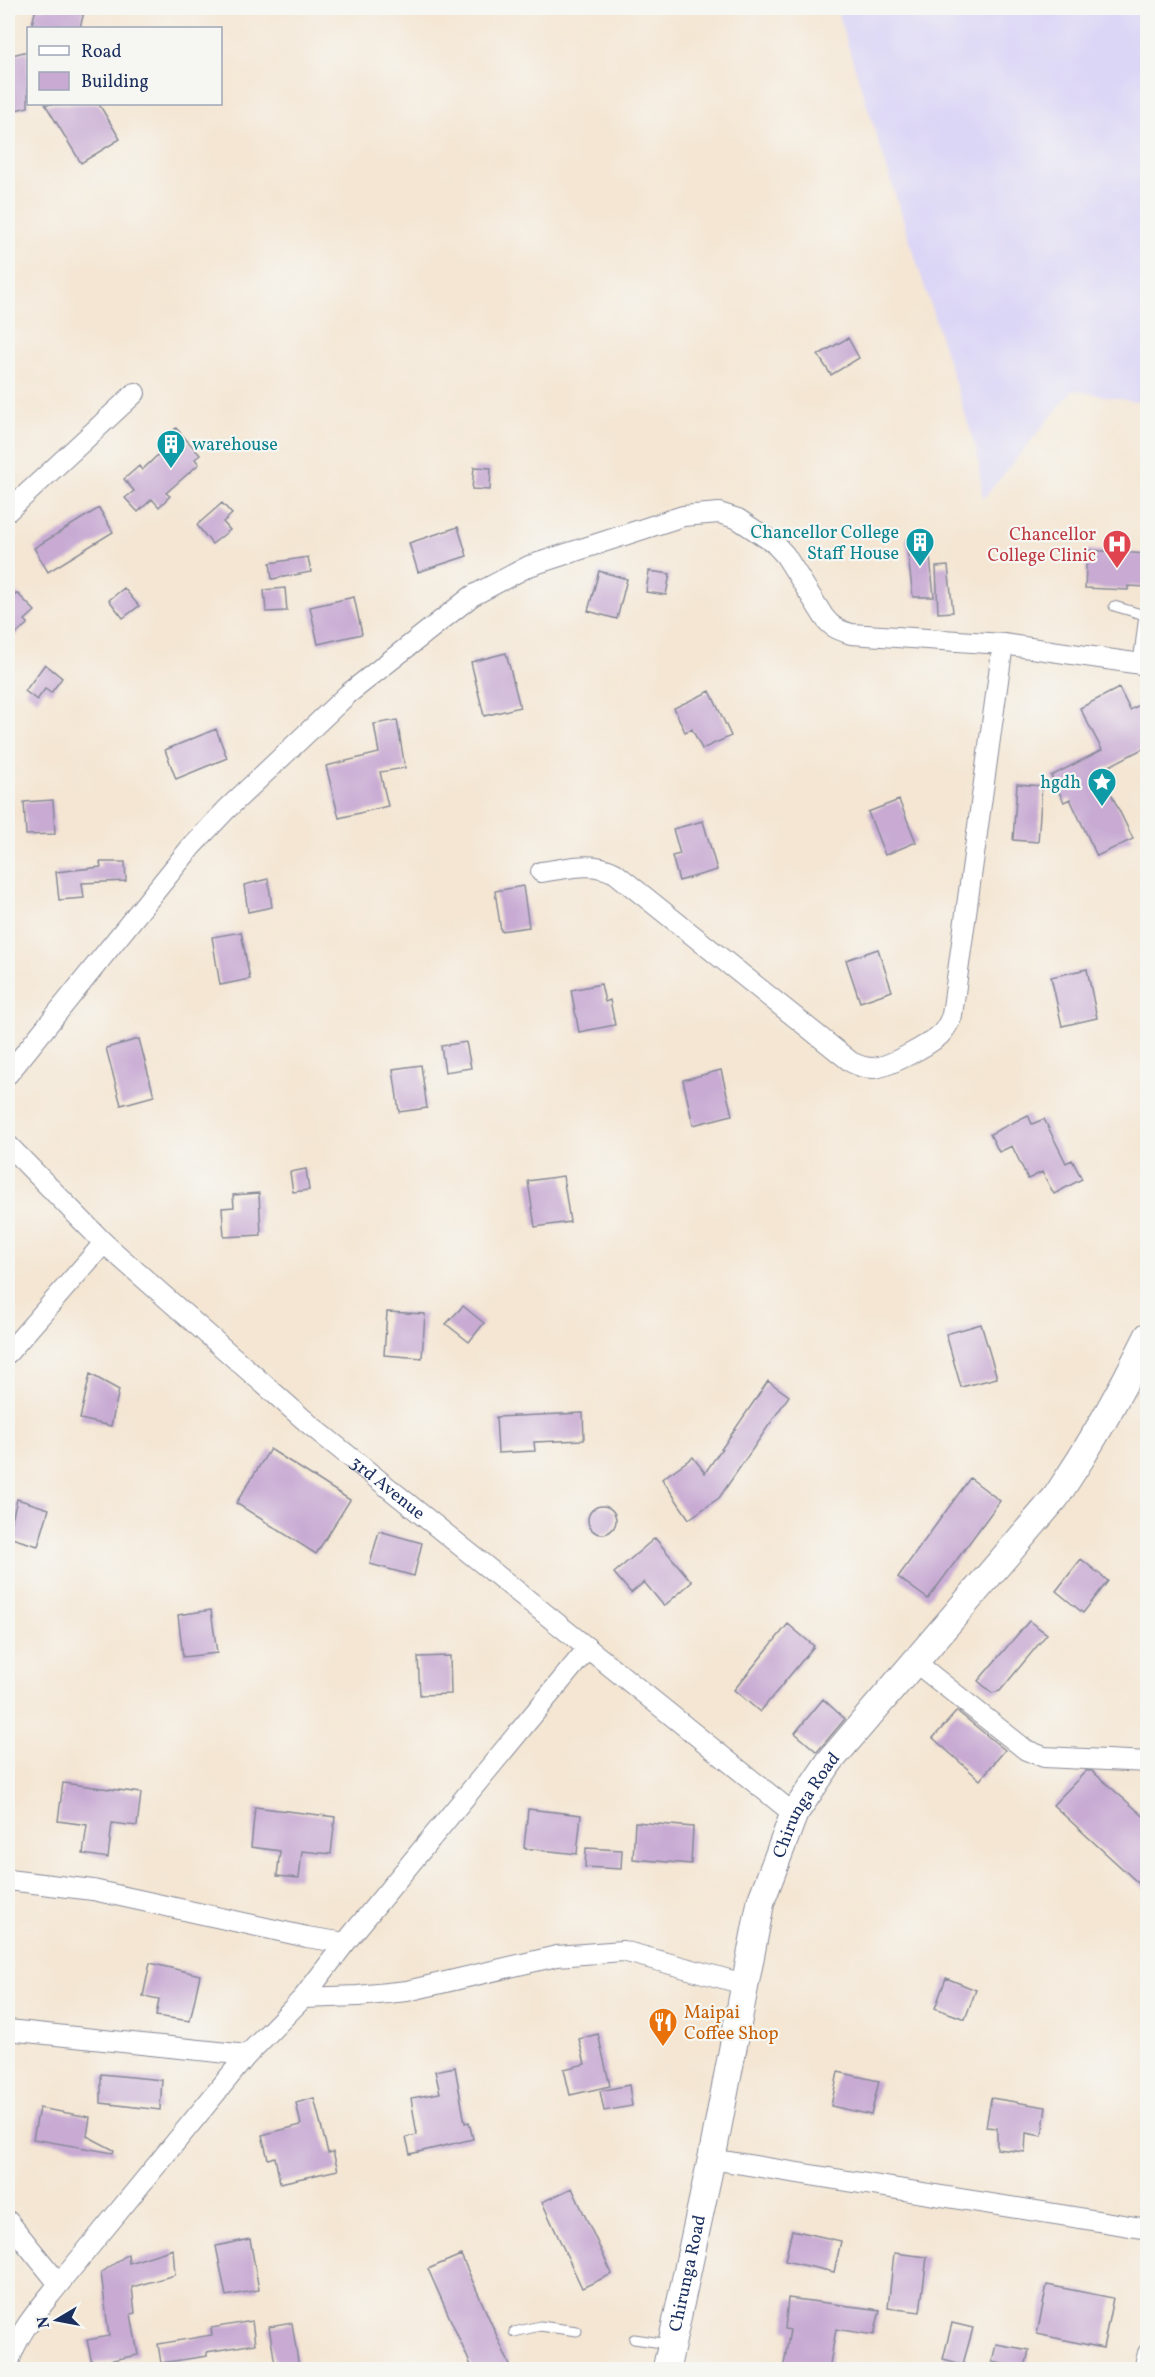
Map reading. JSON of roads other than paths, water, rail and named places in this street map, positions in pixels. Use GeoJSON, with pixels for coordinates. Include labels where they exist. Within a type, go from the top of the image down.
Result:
{"type":"FeatureCollection","features":[{"type":"Feature","properties":{"kind":"street"},"geometry":{"type":"LineString","coordinates":[[8,511],[135,393]]}},
{"type":"Feature","properties":{"kind":"street"},"geometry":{"type":"LineString","coordinates":[[8,1074],[192,847],[226,810],[348,694],[472,596],[530,566],[683,516],[719,513],[738,519],[774,543],[785,555],[830,626],[839,630],[851,633],[1003,644],[1143,664]]}},
{"type":"Feature","properties":{"kind":"street"},"geometry":{"type":"LineString","coordinates":[[541,872],[591,865],[604,867],[615,873],[851,1062],[863,1068],[888,1064],[938,1037],[950,1023],[1003,644]]}},
{"type":"Feature","properties":{"kind":"street","name":"3rd Avenue"},"geometry":{"type":"LineString","coordinates":[[8,1145],[104,1243],[309,1424],[794,1814]]}},
{"type":"Feature","properties":{"kind":"street"},"geometry":{"type":"LineString","coordinates":[[8,1353],[104,1243]]}},
{"type":"Feature","properties":{"kind":"street","name":"Chirunga Road"},"geometry":{"type":"LineString","coordinates":[[669,2357],[711,2159],[761,1901],[794,1814],[830,1761],[1056,1497],[1087,1451],[1148,1336]]}},
{"type":"Feature","properties":{"kind":"street"},"geometry":{"type":"LineString","coordinates":[[8,2366],[12,2350],[30,2320],[59,2284],[247,2055],[303,1998],[345,1943],[588,1648]]}},
{"type":"Feature","properties":{"kind":"street"},"geometry":{"type":"LineString","coordinates":[[915,1662],[1026,1750],[1044,1757],[1148,1762]]}},
{"type":"Feature","properties":{"kind":"street"},"geometry":{"type":"LineString","coordinates":[[8,1880],[93,1890],[307,1937],[345,1943]]}},
{"type":"Feature","properties":{"kind":"street"},"geometry":{"type":"LineString","coordinates":[[303,1998],[358,1996],[406,1990],[557,1956],[623,1950],[744,1984]]}},
{"type":"Feature","properties":{"kind":"street"},"geometry":{"type":"LineString","coordinates":[[8,2030],[247,2055]]}},
{"type":"Feature","properties":{"kind":"street"},"geometry":{"type":"LineString","coordinates":[[711,2159],[1148,2229]]}},
{"type":"Feature","properties":{"kind":"street"},"geometry":{"type":"LineString","coordinates":[[8,2220],[59,2284]]}},
{"type":"Feature","properties":{"kind":"street"},"geometry":{"type":"LineString","coordinates":[[1144,2370],[1148,2353]]}},
{"type":"Feature","properties":{"kind":"lane"},"geometry":{"type":"LineString","coordinates":[[1114,606],[1146,616],[1143,664]]}},
{"type":"Feature","properties":{"kind":"lane"},"geometry":{"type":"LineString","coordinates":[[514,2332],[540,2326],[577,2331]]}},
{"type":"Feature","properties":{"kind":"lane"},"geometry":{"type":"LineString","coordinates":[[634,2339],[669,2357]]}},
{"type":"Feature","properties":{"kind":"place","name":"warehouse"},"geometry":{"type":"Point","coordinates":[171,470]}},
{"type":"Feature","properties":{"kind":"place","name":"Chancellor College Staff House"},"geometry":{"type":"Point","coordinates":[920,568]}},
{"type":"Feature","properties":{"kind":"place","name":"Chancellor College Clinic"},"geometry":{"type":"Point","coordinates":[1117,570]}},
{"type":"Feature","properties":{"kind":"place","name":"hgdh"},"geometry":{"type":"Point","coordinates":[1102,808]}},
{"type":"Feature","properties":{"kind":"place","name":"Maipai Coffee Shop"},"geometry":{"type":"Point","coordinates":[663,2048]}}]}
